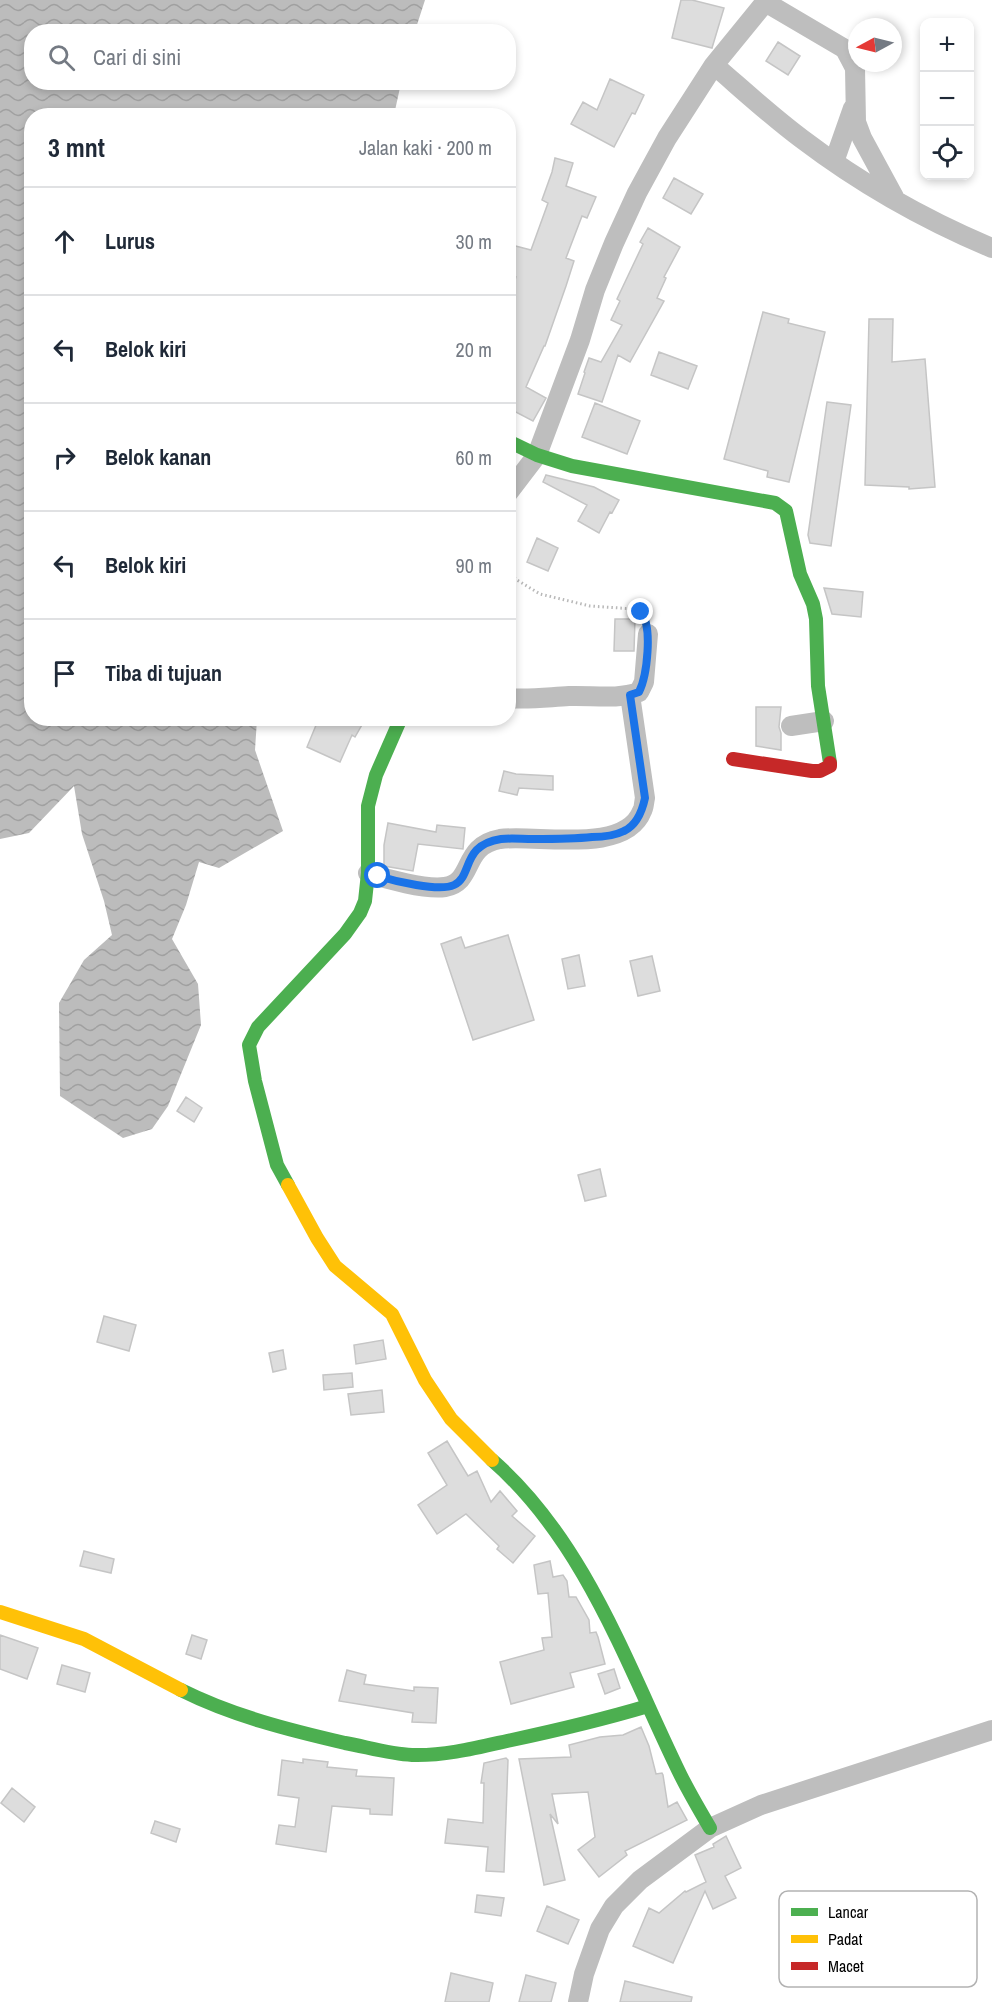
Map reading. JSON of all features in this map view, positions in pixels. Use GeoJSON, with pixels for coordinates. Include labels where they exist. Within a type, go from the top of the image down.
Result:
{"type":"FeatureCollection","features":[{"type":"Feature","properties":{"kind":"street"},"geometry":{"type":"LineString","coordinates":[[516,483],[537,455],[580,340],[595,290],[637,193],[667,138],[714,65],[766,1],[845,49],[855,68],[856,122],[862,138],[896,200]]}},
{"type":"Feature","properties":{"kind":"street"},"geometry":{"type":"LineString","coordinates":[[714,65],[772,116],[834,162],[947,229],[992,248]]}},
{"type":"Feature","properties":{"kind":"street"},"geometry":{"type":"LineString","coordinates":[[834,162],[855,102]]}},
{"type":"Feature","properties":{"kind":"street"},"geometry":{"type":"LineString","coordinates":[[516,445],[537,455],[582,468],[776,502],[786,511],[800,574],[813,604],[816,619],[818,686],[830,766],[820,771],[733,759]]}},
{"type":"Feature","properties":{"kind":"street"},"geometry":{"type":"LineString","coordinates":[[516,698],[630,695],[639,692],[644,682],[648,634]]}},
{"type":"Feature","properties":{"kind":"street"},"geometry":{"type":"LineString","coordinates":[[368,873],[391,880],[441,887],[455,884],[463,877],[471,856],[481,846],[500,839],[564,839],[609,836],[624,831],[633,824],[642,811],[645,798],[630,695]]}},
{"type":"Feature","properties":{"kind":"street"},"geometry":{"type":"LineString","coordinates":[[791,726],[824,722]]}},
{"type":"Feature","properties":{"kind":"street"},"geometry":{"type":"LineString","coordinates":[[397,726],[376,775],[368,806],[368,873],[365,901],[360,913],[345,934],[258,1027],[249,1046],[255,1081],[277,1165],[335,1266],[392,1314],[424,1380],[450,1419],[508,1474],[560,1536],[618,1638],[648,1706],[710,1828]]}},
{"type":"Feature","properties":{"kind":"street"},"geometry":{"type":"LineString","coordinates":[[0,1612],[84,1639],[211,1705],[284,1729],[388,1752],[422,1754],[471,1749],[583,1725],[648,1706]]}},
{"type":"Feature","properties":{"kind":"street"},"geometry":{"type":"LineString","coordinates":[[578,2002],[584,1974],[600,1929],[614,1906],[640,1880],[710,1828],[761,1805],[992,1730]]}},
{"type":"Feature","properties":{"kind":"path"},"geometry":{"type":"LineString","coordinates":[[516,579],[540,594],[590,606],[626,608],[641,612],[648,634]]}},
{"type":"Feature","properties":{"kind":"water"},"geometry":{"type":"Polygon","coordinates":[[[0,0],[425,0],[417,24],[24,24],[24,90],[399,90],[396,108],[24,108],[24,726],[257,726],[255,750],[283,831],[219,868],[199,862],[186,905],[172,939],[198,984],[201,1025],[168,1106],[152,1129],[123,1138],[60,1096],[59,1003],[84,960],[112,935],[104,901],[82,834],[74,786],[29,833],[0,839],[0,0]]]}},
{"type":"Feature","properties":{"kind":"building"},"geometry":{"type":"Polygon","coordinates":[[[681,0],[692,0],[724,8],[712,48],[672,38],[681,0]]]}},
{"type":"Feature","properties":{"kind":"building"},"geometry":{"type":"Polygon","coordinates":[[[778,42],[800,56],[788,75],[766,61],[778,42]]]}},
{"type":"Feature","properties":{"kind":"building"},"geometry":{"type":"Polygon","coordinates":[[[610,79],[644,95],[614,147],[571,124],[583,102],[597,110],[610,79]]]}},
{"type":"Feature","properties":{"kind":"building"},"geometry":{"type":"Polygon","coordinates":[[[555,158],[573,163],[566,186],[596,197],[587,218],[582,216],[566,258],[574,261],[545,346],[526,387],[546,398],[533,421],[516,412],[516,246],[531,250],[548,203],[542,200],[555,158]]]}},
{"type":"Feature","properties":{"kind":"building"},"geometry":{"type":"Polygon","coordinates":[[[674,178],[703,194],[691,214],[663,198],[674,178]]]}},
{"type":"Feature","properties":{"kind":"building"},"geometry":{"type":"Polygon","coordinates":[[[648,228],[680,247],[664,277],[666,278],[657,298],[664,301],[630,362],[618,355],[602,402],[578,394],[589,358],[601,362],[622,325],[611,320],[620,301],[617,299],[643,244],[640,242],[648,228]]]}},
{"type":"Feature","properties":{"kind":"building"},"geometry":{"type":"Polygon","coordinates":[[[763,312],[789,319],[788,323],[825,332],[789,482],[767,477],[768,471],[724,459],[763,312]]]}},
{"type":"Feature","properties":{"kind":"building"},"geometry":{"type":"Polygon","coordinates":[[[869,319],[893,319],[892,362],[925,359],[935,487],[909,489],[909,487],[865,485],[869,319]]]}},
{"type":"Feature","properties":{"kind":"building"},"geometry":{"type":"Polygon","coordinates":[[[659,352],[697,366],[688,389],[651,375],[659,352]]]}},
{"type":"Feature","properties":{"kind":"building"},"geometry":{"type":"Polygon","coordinates":[[[827,402],[851,405],[831,546],[810,543],[808,535],[827,402]]]}},
{"type":"Feature","properties":{"kind":"building"},"geometry":{"type":"Polygon","coordinates":[[[595,403],[640,421],[627,454],[582,437],[595,403]]]}},
{"type":"Feature","properties":{"kind":"building"},"geometry":{"type":"Polygon","coordinates":[[[546,475],[594,487],[619,500],[599,533],[578,521],[587,505],[543,482],[546,475]]]}},
{"type":"Feature","properties":{"kind":"building"},"geometry":{"type":"Polygon","coordinates":[[[537,538],[558,548],[548,571],[527,562],[537,538]]]}},
{"type":"Feature","properties":{"kind":"building"},"geometry":{"type":"Polygon","coordinates":[[[824,588],[863,592],[861,617],[832,614],[824,588]]]}},
{"type":"Feature","properties":{"kind":"building"},"geometry":{"type":"Polygon","coordinates":[[[615,619],[635,619],[634,651],[614,651],[615,619]]]}},
{"type":"Feature","properties":{"kind":"building"},"geometry":{"type":"Polygon","coordinates":[[[756,707],[781,707],[779,727],[781,750],[756,746],[756,707]]]}},
{"type":"Feature","properties":{"kind":"building"},"geometry":{"type":"Polygon","coordinates":[[[316,726],[361,726],[355,737],[352,735],[340,762],[307,747],[316,726]]]}},
{"type":"Feature","properties":{"kind":"building"},"geometry":{"type":"Polygon","coordinates":[[[504,771],[553,776],[553,790],[519,788],[517,795],[499,791],[504,771]]]}},
{"type":"Feature","properties":{"kind":"building"},"geometry":{"type":"Polygon","coordinates":[[[388,823],[436,832],[437,825],[465,828],[463,849],[418,844],[413,871],[384,866],[384,845],[388,823]]]}},
{"type":"Feature","properties":{"kind":"building"},"geometry":{"type":"Polygon","coordinates":[[[508,935],[534,1020],[473,1040],[441,944],[461,937],[465,948],[508,935]]]}},
{"type":"Feature","properties":{"kind":"building"},"geometry":{"type":"Polygon","coordinates":[[[579,955],[585,986],[568,989],[562,959],[579,955]]]}},
{"type":"Feature","properties":{"kind":"building"},"geometry":{"type":"Polygon","coordinates":[[[652,956],[660,991],[638,996],[630,961],[652,956]]]}},
{"type":"Feature","properties":{"kind":"building"},"geometry":{"type":"Polygon","coordinates":[[[186,1097],[202,1108],[194,1122],[177,1111],[186,1097]]]}},
{"type":"Feature","properties":{"kind":"building"},"geometry":{"type":"Polygon","coordinates":[[[600,1169],[606,1196],[585,1201],[578,1175],[600,1169]]]}},
{"type":"Feature","properties":{"kind":"building"},"geometry":{"type":"Polygon","coordinates":[[[104,1316],[136,1325],[129,1351],[97,1342],[104,1316]]]}},
{"type":"Feature","properties":{"kind":"building"},"geometry":{"type":"Polygon","coordinates":[[[383,1340],[386,1359],[356,1364],[354,1345],[383,1340]]]}},
{"type":"Feature","properties":{"kind":"building"},"geometry":{"type":"Polygon","coordinates":[[[283,1350],[286,1369],[273,1372],[269,1353],[283,1350]]]}},
{"type":"Feature","properties":{"kind":"building"},"geometry":{"type":"Polygon","coordinates":[[[352,1373],[353,1387],[324,1390],[323,1375],[352,1373]]]}},
{"type":"Feature","properties":{"kind":"building"},"geometry":{"type":"Polygon","coordinates":[[[382,1390],[384,1412],[351,1415],[348,1394],[382,1390]]]}},
{"type":"Feature","properties":{"kind":"building"},"geometry":{"type":"Polygon","coordinates":[[[447,1441],[468,1476],[477,1471],[491,1502],[500,1491],[517,1511],[512,1516],[535,1536],[513,1563],[497,1549],[499,1546],[466,1514],[437,1534],[418,1505],[447,1485],[428,1453],[447,1441]]]}},
{"type":"Feature","properties":{"kind":"building"},"geometry":{"type":"Polygon","coordinates":[[[84,1551],[114,1559],[111,1573],[80,1566],[84,1551]]]}},
{"type":"Feature","properties":{"kind":"building"},"geometry":{"type":"Polygon","coordinates":[[[550,1561],[553,1577],[563,1575],[567,1581],[569,1597],[576,1597],[589,1620],[590,1633],[596,1632],[605,1664],[570,1673],[574,1687],[511,1704],[500,1662],[544,1650],[542,1638],[552,1637],[548,1593],[538,1594],[534,1565],[550,1561]]]}},
{"type":"Feature","properties":{"kind":"building"},"geometry":{"type":"Polygon","coordinates":[[[0,1635],[38,1648],[27,1679],[0,1669],[0,1635]]]}},
{"type":"Feature","properties":{"kind":"building"},"geometry":{"type":"Polygon","coordinates":[[[192,1635],[207,1640],[201,1659],[186,1654],[192,1635]]]}},
{"type":"Feature","properties":{"kind":"building"},"geometry":{"type":"Polygon","coordinates":[[[62,1665],[90,1673],[85,1692],[57,1684],[62,1665]]]}},
{"type":"Feature","properties":{"kind":"building"},"geometry":{"type":"Polygon","coordinates":[[[614,1669],[620,1688],[605,1694],[598,1674],[614,1669]]]}},
{"type":"Feature","properties":{"kind":"building"},"geometry":{"type":"Polygon","coordinates":[[[347,1670],[366,1675],[364,1684],[414,1691],[414,1687],[438,1688],[436,1723],[412,1722],[413,1713],[339,1701],[347,1670]]]}},
{"type":"Feature","properties":{"kind":"building"},"geometry":{"type":"Polygon","coordinates":[[[641,1727],[649,1746],[656,1774],[662,1773],[663,1775],[668,1807],[677,1802],[687,1820],[625,1851],[627,1855],[599,1877],[578,1850],[595,1837],[588,1792],[552,1794],[558,1824],[550,1814],[565,1880],[544,1885],[519,1759],[571,1757],[569,1745],[600,1737],[623,1735],[641,1727]]]}},
{"type":"Feature","properties":{"kind":"building"},"geometry":{"type":"Polygon","coordinates":[[[506,1758],[508,1760],[504,1872],[486,1871],[488,1847],[445,1843],[448,1819],[483,1823],[484,1783],[481,1783],[484,1763],[506,1758]]]}},
{"type":"Feature","properties":{"kind":"building"},"geometry":{"type":"Polygon","coordinates":[[[303,1759],[328,1762],[327,1767],[357,1770],[356,1776],[394,1778],[392,1815],[370,1814],[370,1809],[332,1806],[326,1852],[276,1844],[279,1825],[295,1827],[299,1798],[278,1795],[282,1760],[303,1763],[303,1759]]]}},
{"type":"Feature","properties":{"kind":"building"},"geometry":{"type":"Polygon","coordinates":[[[12,1788],[35,1807],[24,1822],[1,1803],[12,1788]]]}},
{"type":"Feature","properties":{"kind":"building"},"geometry":{"type":"Polygon","coordinates":[[[155,1821],[180,1829],[176,1842],[151,1833],[155,1821]]]}},
{"type":"Feature","properties":{"kind":"building"},"geometry":{"type":"Polygon","coordinates":[[[726,1836],[741,1868],[725,1876],[736,1898],[713,1909],[705,1891],[673,1963],[633,1946],[649,1908],[659,1913],[685,1891],[706,1882],[695,1855],[714,1847],[713,1844],[726,1836]]]}},
{"type":"Feature","properties":{"kind":"building"},"geometry":{"type":"Polygon","coordinates":[[[477,1895],[504,1898],[501,1916],[475,1912],[477,1895]]]}},
{"type":"Feature","properties":{"kind":"building"},"geometry":{"type":"Polygon","coordinates":[[[547,1906],[579,1920],[568,1944],[537,1931],[547,1906]]]}},
{"type":"Feature","properties":{"kind":"building"},"geometry":{"type":"Polygon","coordinates":[[[451,1973],[493,1983],[489,2002],[445,2002],[451,1973]]]}},
{"type":"Feature","properties":{"kind":"building"},"geometry":{"type":"Polygon","coordinates":[[[526,1975],[556,1983],[551,2002],[519,2002],[526,1975]]]}},
{"type":"Feature","properties":{"kind":"building"},"geometry":{"type":"Polygon","coordinates":[[[625,1981],[692,1997],[691,2002],[620,2002],[625,1981]]]}},
{"type":"Feature","properties":{"kind":"traffic: fast"},"geometry":{"type":"LineString","coordinates":[[516,445],[537,455],[572,466],[775,503],[786,511],[800,574],[813,604],[816,619],[818,686],[830,763]]}},
{"type":"Feature","properties":{"kind":"traffic: fast"},"geometry":{"type":"LineString","coordinates":[[288,1185],[277,1165],[255,1081],[249,1045],[258,1027],[345,934],[360,913],[365,901],[368,873],[368,806],[376,775],[397,726]]}},
{"type":"Feature","properties":{"kind":"traffic: fast"},"geometry":{"type":"LineString","coordinates":[[492,1460],[525,1493],[554,1529],[579,1568],[623,1650],[691,1796],[710,1828]]}},
{"type":"Feature","properties":{"kind":"traffic: fast"},"geometry":{"type":"LineString","coordinates":[[181,1690],[241,1715],[282,1727],[345,1743],[412,1755],[472,1749],[578,1725],[648,1706]]}},
{"type":"Feature","properties":{"kind":"traffic: slow"},"geometry":{"type":"LineString","coordinates":[[288,1185],[335,1266],[392,1314],[425,1380],[451,1419],[492,1460]]}},
{"type":"Feature","properties":{"kind":"traffic: slow"},"geometry":{"type":"LineString","coordinates":[[0,1612],[84,1639],[181,1690]]}},
{"type":"Feature","properties":{"kind":"traffic: jam"},"geometry":{"type":"LineString","coordinates":[[733,759],[812,771],[820,771],[830,766],[830,763]]}},
{"type":"Feature","properties":{"kind":"route"},"geometry":{"type":"LineString","coordinates":[[378,876],[441,887],[455,884],[463,877],[471,856],[481,846],[500,839],[609,836],[624,831],[633,824],[642,811],[645,798],[630,695],[639,692],[644,682],[648,634],[641,612]]}}]}
